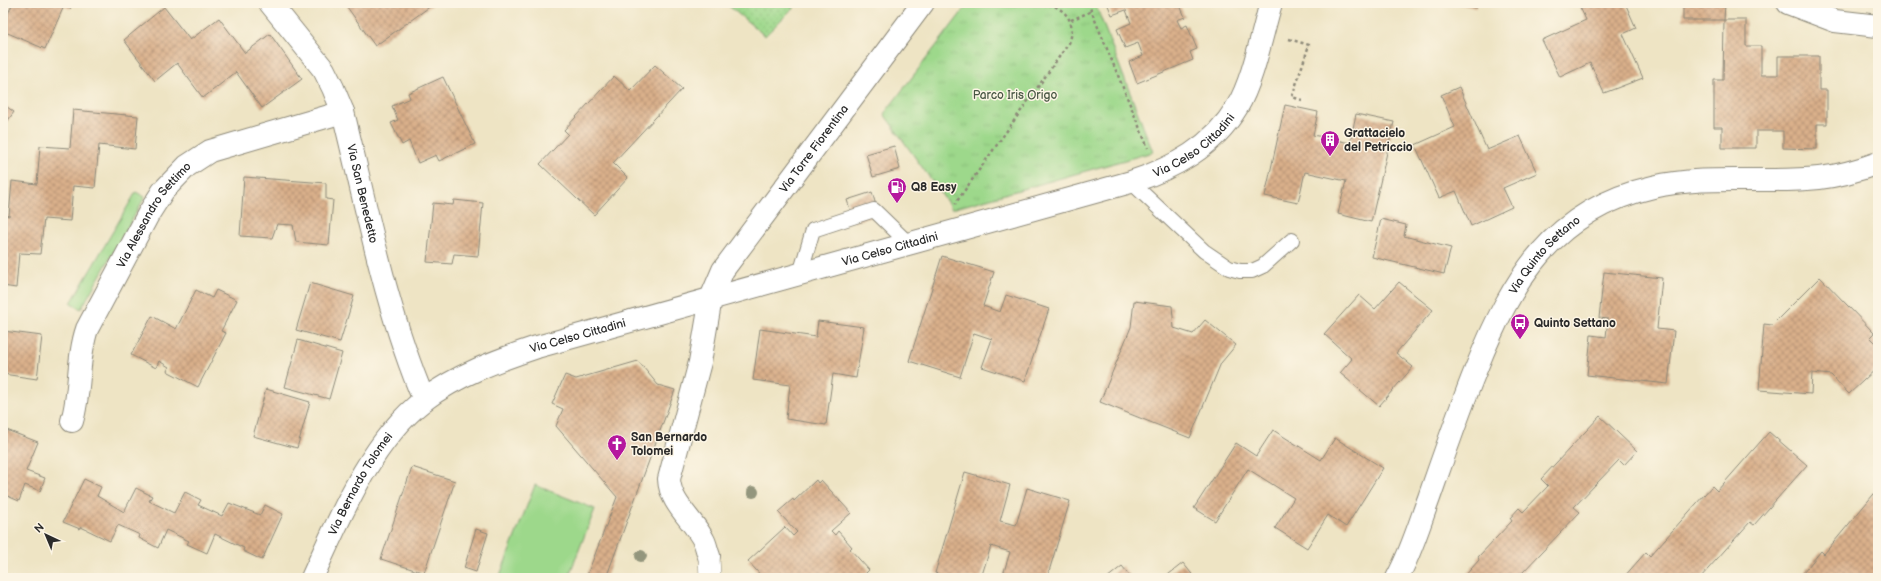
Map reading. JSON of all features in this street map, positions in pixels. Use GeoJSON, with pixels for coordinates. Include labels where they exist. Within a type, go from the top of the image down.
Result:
{"type":"FeatureCollection","features":[{"type":"Feature","properties":{"kind":"street","name":"Via San Benedetto"},"geometry":{"type":"LineString","coordinates":[[270,3],[324,70],[343,112],[392,312],[408,361],[424,400]]}},
{"type":"Feature","properties":{"kind":"street","name":"Via Torre Fiorentina"},"geometry":{"type":"LineString","coordinates":[[709,556],[702,538],[672,494],[669,479],[700,362],[710,298],[723,270],[932,3]]}},
{"type":"Feature","properties":{"kind":"street","name":"Via Celso Cittadini"},"geometry":{"type":"LineString","coordinates":[[424,400],[459,379],[517,354],[710,298],[1131,182],[1164,170],[1188,157],[1204,146],[1226,123],[1237,107],[1244,94],[1271,3]]}},
{"type":"Feature","properties":{"kind":"street"},"geometry":{"type":"LineString","coordinates":[[1788,3],[1835,20],[1878,26]]}},
{"type":"Feature","properties":{"kind":"street","name":"Via Alessandro Settimo"},"geometry":{"type":"LineString","coordinates":[[72,421],[78,398],[84,339],[87,329],[149,213],[170,182],[195,160],[210,151],[343,112]]}},
{"type":"Feature","properties":{"kind":"street","name":"Via Quinto Settano"},"geometry":{"type":"LineString","coordinates":[[1397,578],[1418,529],[1464,400],[1498,316],[1535,258],[1562,231],[1581,217],[1613,200],[1633,192],[1660,185],[1686,181],[1818,178],[1851,172],[1878,164]]}},
{"type":"Feature","properties":{"kind":"street","name":"Via Bernardo Tolomei"},"geometry":{"type":"LineString","coordinates":[[312,578],[345,507],[369,465],[394,431],[424,400]]}},
{"type":"Feature","properties":{"kind":"street"},"geometry":{"type":"LineString","coordinates":[[709,556],[710,578]]}},
{"type":"Feature","properties":{"kind":"lane"},"geometry":{"type":"LineString","coordinates":[[1131,182],[1204,250],[1229,268],[1240,271],[1252,270],[1263,266],[1292,240]]}},
{"type":"Feature","properties":{"kind":"lane"},"geometry":{"type":"LineString","coordinates":[[800,274],[813,230],[874,210],[908,243]]}},
{"type":"Feature","properties":{"kind":"path"},"geometry":{"type":"LineString","coordinates":[[932,3],[1051,5],[1064,11],[1071,20],[1073,35],[1069,43],[952,209],[942,234]]}},
{"type":"Feature","properties":{"kind":"path"},"geometry":{"type":"LineString","coordinates":[[1088,3],[1148,149]]}},
{"type":"Feature","properties":{"kind":"path"},"geometry":{"type":"LineString","coordinates":[[1071,20],[1092,11]]}},
{"type":"Feature","properties":{"kind":"path"},"geometry":{"type":"LineString","coordinates":[[1289,39],[1309,45],[1292,97],[1302,100]]}},
{"type":"Feature","properties":{"kind":"green space"},"geometry":{"type":"Polygon","coordinates":[[[725,3],[798,3],[765,36],[725,3]]]}},
{"type":"Feature","properties":{"kind":"green space","name":"Parco Iris Origo"},"geometry":{"type":"Polygon","coordinates":[[[969,3],[1095,3],[1153,152],[952,209],[884,114],[969,3]]]}},
{"type":"Feature","properties":{"kind":"green space"},"geometry":{"type":"Polygon","coordinates":[[[136,192],[145,197],[81,309],[71,303],[136,192]]]}},
{"type":"Feature","properties":{"kind":"green space"},"geometry":{"type":"Polygon","coordinates":[[[535,485],[595,509],[568,578],[499,578],[535,485]]]}},
{"type":"Feature","properties":{"kind":"building"},"geometry":{"type":"Polygon","coordinates":[[[13,3],[73,3],[70,9],[64,6],[45,49],[3,31],[3,24],[13,3]]]}},
{"type":"Feature","properties":{"kind":"building"},"geometry":{"type":"Polygon","coordinates":[[[352,3],[435,3],[375,46],[347,7],[352,3]]]}},
{"type":"Feature","properties":{"kind":"building"},"geometry":{"type":"Polygon","coordinates":[[[1107,3],[1179,3],[1185,17],[1177,20],[1181,28],[1187,25],[1197,49],[1190,52],[1193,60],[1137,83],[1129,62],[1143,56],[1138,43],[1125,48],[1117,29],[1131,23],[1126,10],[1112,15],[1107,3]]]}},
{"type":"Feature","properties":{"kind":"building"},"geometry":{"type":"Polygon","coordinates":[[[1454,3],[1477,3],[1476,8],[1454,3]]]}},
{"type":"Feature","properties":{"kind":"building"},"geometry":{"type":"Polygon","coordinates":[[[1578,3],[1625,3],[1636,28],[1623,34],[1643,78],[1604,93],[1590,63],[1560,77],[1542,40],[1586,20],[1578,3]]]}},
{"type":"Feature","properties":{"kind":"building"},"geometry":{"type":"Polygon","coordinates":[[[1683,3],[1725,3],[1724,20],[1683,20],[1683,3]]]}},
{"type":"Feature","properties":{"kind":"building"},"geometry":{"type":"Polygon","coordinates":[[[164,7],[190,40],[219,18],[245,53],[270,34],[302,79],[262,108],[236,72],[203,98],[177,63],[155,81],[124,40],[164,7]]]}},
{"type":"Feature","properties":{"kind":"building"},"geometry":{"type":"Polygon","coordinates":[[[1724,20],[1746,20],[1746,46],[1761,46],[1761,75],[1778,75],[1778,56],[1819,56],[1819,90],[1827,90],[1827,124],[1817,124],[1817,149],[1783,148],[1783,131],[1756,131],[1756,148],[1722,148],[1722,127],[1714,127],[1714,80],[1723,80],[1724,20]]]}},
{"type":"Feature","properties":{"kind":"building"},"geometry":{"type":"Polygon","coordinates":[[[655,65],[682,89],[613,163],[628,178],[594,215],[540,164],[568,134],[564,130],[614,76],[630,91],[655,65]]]}},
{"type":"Feature","properties":{"kind":"building"},"geometry":{"type":"Polygon","coordinates":[[[443,77],[475,144],[439,161],[436,155],[418,163],[409,141],[402,145],[391,123],[398,120],[392,106],[410,98],[408,93],[443,77]]]}},
{"type":"Feature","properties":{"kind":"building"},"geometry":{"type":"Polygon","coordinates":[[[1459,87],[1487,150],[1520,136],[1537,173],[1503,188],[1512,207],[1471,226],[1456,191],[1439,198],[1415,145],[1455,127],[1441,95],[1459,87]]]}},
{"type":"Feature","properties":{"kind":"building"},"geometry":{"type":"Polygon","coordinates":[[[3,104],[14,112],[3,127],[3,104]]]}},
{"type":"Feature","properties":{"kind":"building","name":"Grattacielo del Petriccio"},"geometry":{"type":"Polygon","coordinates":[[[1285,105],[1318,112],[1313,135],[1350,143],[1356,114],[1394,122],[1371,222],[1338,214],[1346,181],[1305,172],[1298,203],[1265,196],[1285,105]]]}},
{"type":"Feature","properties":{"kind":"building"},"geometry":{"type":"Polygon","coordinates":[[[73,110],[138,116],[135,149],[99,145],[95,188],[73,186],[70,221],[44,219],[40,254],[19,253],[16,288],[3,286],[3,215],[9,216],[12,181],[37,184],[40,146],[70,148],[73,110]]]}},
{"type":"Feature","properties":{"kind":"building"},"geometry":{"type":"Polygon","coordinates":[[[894,146],[900,169],[873,177],[866,154],[894,146]]]}},
{"type":"Feature","properties":{"kind":"building"},"geometry":{"type":"Polygon","coordinates":[[[244,177],[326,183],[326,199],[333,200],[329,245],[296,242],[293,225],[277,224],[272,238],[240,236],[244,177]]]}},
{"type":"Feature","properties":{"kind":"building"},"geometry":{"type":"Polygon","coordinates":[[[872,192],[879,215],[854,222],[847,200],[872,192]]]}},
{"type":"Feature","properties":{"kind":"building"},"geometry":{"type":"Polygon","coordinates":[[[454,200],[483,203],[478,256],[454,254],[452,264],[427,262],[433,203],[453,205],[454,200]]]}},
{"type":"Feature","properties":{"kind":"building"},"geometry":{"type":"Polygon","coordinates":[[[1381,219],[1406,225],[1404,236],[1451,248],[1444,274],[1372,257],[1381,219]]]}},
{"type":"Feature","properties":{"kind":"building"},"geometry":{"type":"Polygon","coordinates":[[[942,256],[994,272],[983,306],[1000,312],[1006,295],[1049,309],[1025,381],[982,367],[992,339],[974,333],[960,377],[909,361],[942,256]]]}},
{"type":"Feature","properties":{"kind":"building"},"geometry":{"type":"Polygon","coordinates":[[[1604,272],[1662,278],[1657,329],[1674,331],[1668,384],[1587,375],[1591,335],[1606,337],[1608,319],[1599,318],[1604,272]]]}},
{"type":"Feature","properties":{"kind":"building"},"geometry":{"type":"Polygon","coordinates":[[[1820,277],[1874,333],[1870,337],[1878,345],[1878,367],[1849,394],[1831,375],[1812,373],[1811,394],[1759,390],[1764,324],[1772,325],[1820,277]]]}},
{"type":"Feature","properties":{"kind":"building"},"geometry":{"type":"Polygon","coordinates":[[[1399,282],[1433,310],[1396,353],[1413,367],[1379,406],[1340,373],[1352,359],[1324,334],[1359,295],[1375,309],[1399,282]]]}},
{"type":"Feature","properties":{"kind":"building"},"geometry":{"type":"Polygon","coordinates":[[[310,283],[354,296],[340,342],[296,330],[310,283]]]}},
{"type":"Feature","properties":{"kind":"building"},"geometry":{"type":"Polygon","coordinates":[[[196,290],[212,298],[216,290],[237,300],[221,331],[226,333],[198,387],[167,371],[169,367],[159,361],[156,368],[131,355],[152,316],[176,329],[196,290]]]}},
{"type":"Feature","properties":{"kind":"building"},"geometry":{"type":"Polygon","coordinates":[[[1134,301],[1172,306],[1174,328],[1193,334],[1205,320],[1236,345],[1221,363],[1190,438],[1100,402],[1131,327],[1134,301]]]}},
{"type":"Feature","properties":{"kind":"building"},"geometry":{"type":"Polygon","coordinates":[[[818,321],[864,327],[856,378],[833,374],[826,425],[786,419],[790,385],[753,380],[760,329],[816,337],[818,321]]]}},
{"type":"Feature","properties":{"kind":"building"},"geometry":{"type":"Polygon","coordinates":[[[3,331],[42,336],[37,379],[3,374],[3,331]]]}},
{"type":"Feature","properties":{"kind":"building"},"geometry":{"type":"Polygon","coordinates":[[[298,340],[342,353],[329,399],[285,387],[298,340]]]}},
{"type":"Feature","properties":{"kind":"building","name":"San Bernardo Tolomei"},"geometry":{"type":"Polygon","coordinates":[[[638,361],[658,385],[675,390],[606,578],[586,578],[617,497],[556,426],[563,409],[552,404],[565,375],[576,379],[638,361]]]}},
{"type":"Feature","properties":{"kind":"building"},"geometry":{"type":"Polygon","coordinates":[[[266,389],[310,402],[297,448],[253,436],[266,389]]]}},
{"type":"Feature","properties":{"kind":"building"},"geometry":{"type":"Polygon","coordinates":[[[1600,416],[1637,451],[1624,465],[1619,460],[1574,507],[1580,512],[1522,573],[1528,578],[1463,578],[1479,560],[1478,557],[1512,521],[1510,518],[1519,508],[1523,512],[1548,486],[1541,479],[1600,416]]]}},
{"type":"Feature","properties":{"kind":"building"},"geometry":{"type":"Polygon","coordinates":[[[4,429],[38,442],[26,471],[45,478],[40,491],[25,485],[19,501],[5,495],[3,500],[4,429]]]}},
{"type":"Feature","properties":{"kind":"building"},"geometry":{"type":"Polygon","coordinates":[[[1273,430],[1321,460],[1335,438],[1383,468],[1346,527],[1328,515],[1307,548],[1275,528],[1294,498],[1248,469],[1215,521],[1194,508],[1236,443],[1256,456],[1273,430]]]}},
{"type":"Feature","properties":{"kind":"building"},"geometry":{"type":"Polygon","coordinates":[[[1769,432],[1807,465],[1754,525],[1750,522],[1700,578],[1623,578],[1646,552],[1650,556],[1712,486],[1717,491],[1769,432]]]}},
{"type":"Feature","properties":{"kind":"building"},"geometry":{"type":"Polygon","coordinates":[[[412,467],[455,481],[424,573],[381,559],[412,467]]]}},
{"type":"Feature","properties":{"kind":"building"},"geometry":{"type":"Polygon","coordinates":[[[965,472],[1010,485],[1000,521],[1016,525],[1027,488],[1070,501],[1047,578],[1002,578],[1010,552],[991,546],[981,578],[951,578],[935,573],[965,472]]]}},
{"type":"Feature","properties":{"kind":"building"},"geometry":{"type":"Polygon","coordinates":[[[84,479],[101,487],[97,496],[124,512],[136,488],[152,496],[149,501],[174,513],[185,492],[201,500],[198,505],[222,516],[229,503],[260,515],[265,505],[283,514],[262,560],[243,551],[244,548],[215,534],[207,553],[187,544],[189,541],[166,530],[158,548],[139,538],[140,535],[118,525],[110,541],[81,527],[80,529],[63,522],[84,479]]]}},
{"type":"Feature","properties":{"kind":"building"},"geometry":{"type":"Polygon","coordinates":[[[816,480],[818,483],[821,480],[851,513],[831,531],[835,535],[838,531],[852,547],[850,549],[869,570],[861,578],[805,578],[803,576],[800,578],[763,578],[748,561],[785,527],[793,536],[797,532],[778,512],[793,499],[794,501],[816,480]]]}},
{"type":"Feature","properties":{"kind":"building"},"geometry":{"type":"Polygon","coordinates":[[[1878,489],[1878,578],[1799,578],[1821,551],[1824,554],[1878,489]]]}},
{"type":"Feature","properties":{"kind":"building"},"geometry":{"type":"Polygon","coordinates":[[[476,529],[488,533],[476,572],[464,568],[476,529]]]}},
{"type":"Feature","properties":{"kind":"building"},"geometry":{"type":"Polygon","coordinates":[[[1183,563],[1195,578],[1164,578],[1183,563]]]}},
{"type":"Feature","properties":{"kind":"building"},"geometry":{"type":"Polygon","coordinates":[[[1122,566],[1132,578],[1107,578],[1122,566]]]}},
{"type":"Feature","properties":{"kind":"place","name":"Grattacielo del Petriccio"},"geometry":{"type":"Point","coordinates":[1330,157]}},
{"type":"Feature","properties":{"kind":"place","name":"Q8 Easy"},"geometry":{"type":"Point","coordinates":[897,204]}},
{"type":"Feature","properties":{"kind":"place","name":"Quinto Settano"},"geometry":{"type":"Point","coordinates":[1520,340]}},
{"type":"Feature","properties":{"kind":"place","name":"San Bernardo Tolomei"},"geometry":{"type":"Point","coordinates":[617,461]}}]}
